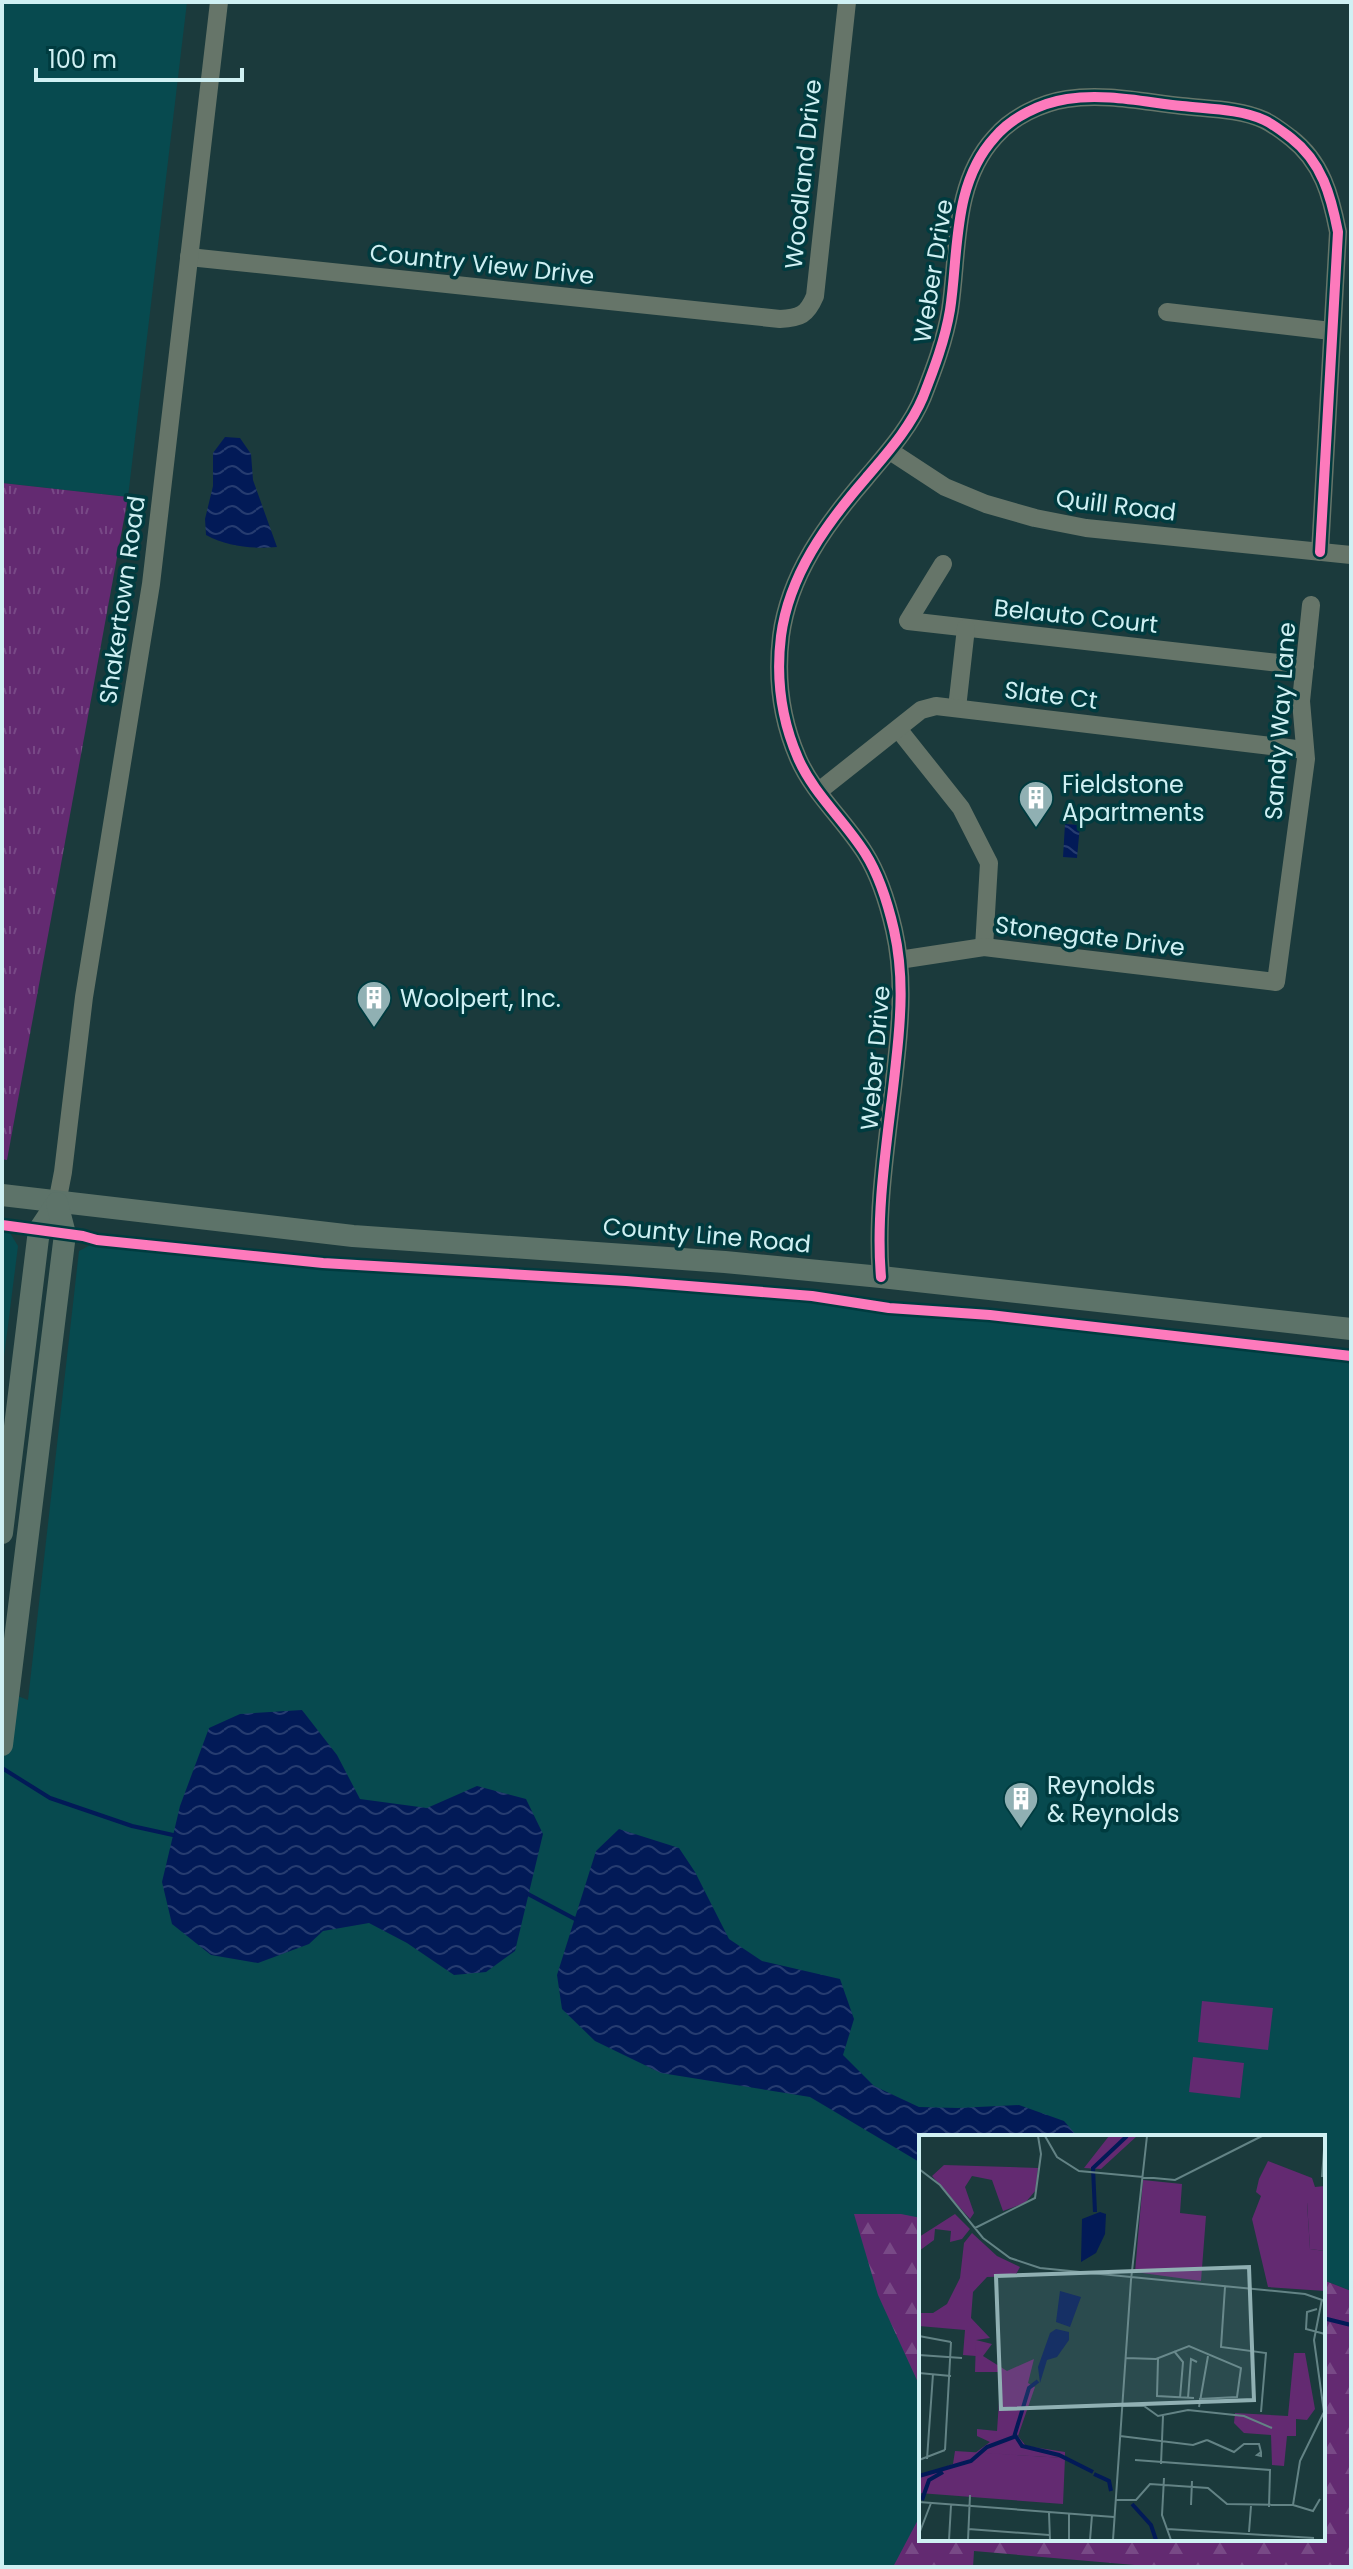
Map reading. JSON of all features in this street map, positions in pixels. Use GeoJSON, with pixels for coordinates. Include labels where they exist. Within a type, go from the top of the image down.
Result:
{"type":"FeatureCollection","features":[{"type":"Feature","properties":{"kind":"main road","name":"County Line Road"},"geometry":{"type":"LineString","coordinates":[[2,1195],[353,1236],[711,1260],[1351,1329]]}},
{"type":"Feature","properties":{"kind":"main road"},"geometry":{"type":"LineString","coordinates":[[2,1533],[39,1230],[57,1203]]}},
{"type":"Feature","properties":{"kind":"main road"},"geometry":{"type":"LineString","coordinates":[[2,1745],[65,1234],[57,1203]]}},
{"type":"Feature","properties":{"kind":"street","name":"Shakertown Road"},"geometry":{"type":"LineString","coordinates":[[57,1203],[84,997],[151,584],[219,2]]}},
{"type":"Feature","properties":{"kind":"street","name":"Woodland Drive"},"geometry":{"type":"LineString","coordinates":[[769,318],[794,318],[810,308],[815,296],[847,2]]}},
{"type":"Feature","properties":{"kind":"street","name":"Weber Drive"},"geometry":{"type":"LineString","coordinates":[[881,1277],[879,1238],[900,1018],[901,975],[894,930],[882,889],[866,854],[799,760],[785,720],[778,675],[787,603],[802,565],[832,521],[890,451],[920,404],[940,355],[950,312],[963,202],[972,168],[996,135],[1020,117],[1041,105],[1094,96],[1237,112],[1264,120],[1295,141],[1317,166],[1331,196],[1338,232],[1320,552]]}},
{"type":"Feature","properties":{"kind":"street","name":"Country View Drive"},"geometry":{"type":"LineString","coordinates":[[189,257],[769,318]]}},
{"type":"Feature","properties":{"kind":"street"},"geometry":{"type":"LineString","coordinates":[[1167,312],[1331,331]]}},
{"type":"Feature","properties":{"kind":"street","name":"Quill Road"},"geometry":{"type":"LineString","coordinates":[[890,451],[945,487],[986,504],[1035,518],[1086,528],[1351,555]]}},
{"type":"Feature","properties":{"kind":"street","name":"Belauto Court"},"geometry":{"type":"LineString","coordinates":[[943,564],[908,621],[1305,666]]}},
{"type":"Feature","properties":{"kind":"street","name":"Sandy Way Lane"},"geometry":{"type":"LineString","coordinates":[[1276,982],[1306,759],[1301,701],[1311,605]]}},
{"type":"Feature","properties":{"kind":"street"},"geometry":{"type":"LineString","coordinates":[[957,708],[966,628]]}},
{"type":"Feature","properties":{"kind":"street","name":"Slate Ct"},"geometry":{"type":"LineString","coordinates":[[819,791],[921,710],[936,706],[1305,750]]}},
{"type":"Feature","properties":{"kind":"street"},"geometry":{"type":"LineString","coordinates":[[899,730],[961,808],[989,863],[984,947]]}},
{"type":"Feature","properties":{"kind":"street","name":"Stonegate Drive"},"geometry":{"type":"LineString","coordinates":[[899,960],[984,947],[1276,982]]}},
{"type":"Feature","properties":{"kind":"shaded area"},"geometry":{"type":"Polygon","coordinates":[[[2,2],[187,2],[128,497],[2,483],[2,2]]]}},
{"type":"Feature","properties":{"kind":"shaded area"},"geometry":{"type":"Polygon","coordinates":[[[2,1232],[10,1233],[18,1246],[2,1373],[2,1232]]]}},
{"type":"Feature","properties":{"kind":"shaded area"},"geometry":{"type":"Polygon","coordinates":[[[92,1244],[342,1270],[670,1287],[845,1304],[854,1308],[925,1317],[981,1317],[1351,1359],[1351,2291],[1325,2281],[1325,2135],[919,2135],[919,2541],[922,2541],[938,2567],[2,2567],[2,1690],[28,1700],[79,1251],[92,1244]]]}},
{"type":"Feature","properties":{"kind":"green space"},"geometry":{"type":"Polygon","coordinates":[[[2,483],[128,497],[7,1160],[2,1159],[2,483]]]}},
{"type":"Feature","properties":{"kind":"green space"},"geometry":{"type":"Polygon","coordinates":[[[1202,2001],[1273,2008],[1268,2050],[1198,2042],[1202,2001]]]}},
{"type":"Feature","properties":{"kind":"green space"},"geometry":{"type":"Polygon","coordinates":[[[1193,2057],[1244,2063],[1240,2098],[1189,2092],[1193,2057]]]}},
{"type":"Feature","properties":{"kind":"green space"},"geometry":{"type":"Polygon","coordinates":[[[854,2214],[901,2214],[919,2218],[919,2385],[878,2295],[854,2214]]]}},
{"type":"Feature","properties":{"kind":"green space"},"geometry":{"type":"Polygon","coordinates":[[[1325,2281],[1351,2291],[1351,2567],[1158,2567],[974,2551],[973,2567],[893,2567],[919,2518],[919,2541],[1325,2541],[1325,2281]]]}},
{"type":"Feature","properties":{"kind":"water"},"geometry":{"type":"Polygon","coordinates":[[[225,437],[240,438],[251,454],[253,480],[277,547],[241,546],[206,535],[205,519],[213,486],[213,453],[225,437]]]}},
{"type":"Feature","properties":{"kind":"water"},"geometry":{"type":"Polygon","coordinates":[[[1065,824],[1080,825],[1077,858],[1063,857],[1065,824]]]}},
{"type":"Feature","properties":{"kind":"water"},"geometry":{"type":"Polygon","coordinates":[[[302,1710],[337,1755],[360,1799],[427,1808],[477,1786],[526,1799],[543,1834],[515,1951],[486,1972],[454,1975],[407,1943],[369,1923],[323,1931],[309,1944],[258,1963],[211,1955],[172,1924],[162,1882],[180,1806],[209,1728],[240,1714],[302,1710]]]}},
{"type":"Feature","properties":{"kind":"water"},"geometry":{"type":"Polygon","coordinates":[[[619,1829],[679,1848],[695,1872],[729,1939],[762,1961],[840,1979],[854,2019],[843,2055],[874,2086],[919,2107],[1019,2105],[1064,2121],[1076,2135],[919,2135],[919,2162],[810,2097],[661,2073],[595,2041],[562,2009],[557,1975],[596,1851],[619,1829]]]}},
{"type":"Feature","properties":{"kind":"waterway"},"geometry":{"type":"LineString","coordinates":[[2,1768],[50,1798],[132,1826],[173,1835]]}},
{"type":"Feature","properties":{"kind":"waterway"},"geometry":{"type":"LineString","coordinates":[[528,1894],[575,1919]]}},
{"type":"Feature","properties":{"kind":"waterway"},"geometry":{"type":"LineString","coordinates":[[1325,2318],[1351,2325]]}},
{"type":"Feature","properties":{"kind":"cycle path"},"geometry":{"type":"LineString","coordinates":[[881,1277],[881,1196],[900,1012],[897,946],[886,900],[870,862],[804,771],[792,743],[781,698],[781,636],[792,592],[812,551],[837,514],[905,430],[923,397],[948,321],[964,197],[981,156],[1010,123],[1047,104],[1081,97],[1224,110],[1255,116],[1267,122],[1302,147],[1318,169],[1338,232],[1320,552]]}},
{"type":"Feature","properties":{"kind":"cycle path"},"geometry":{"type":"LineString","coordinates":[[2,1225],[97,1240],[323,1263],[626,1281],[812,1296],[889,1308],[990,1315],[1351,1356]]}},
{"type":"Feature","properties":{"kind":"place","name":"Fieldstone Apartments"},"geometry":{"type":"Point","coordinates":[1036,829]}},
{"type":"Feature","properties":{"kind":"place","name":"Woolpert, Inc."},"geometry":{"type":"Point","coordinates":[374,1029]}},
{"type":"Feature","properties":{"kind":"place","name":"Reynolds & Reynolds"},"geometry":{"type":"Point","coordinates":[1021,1830]}}]}
